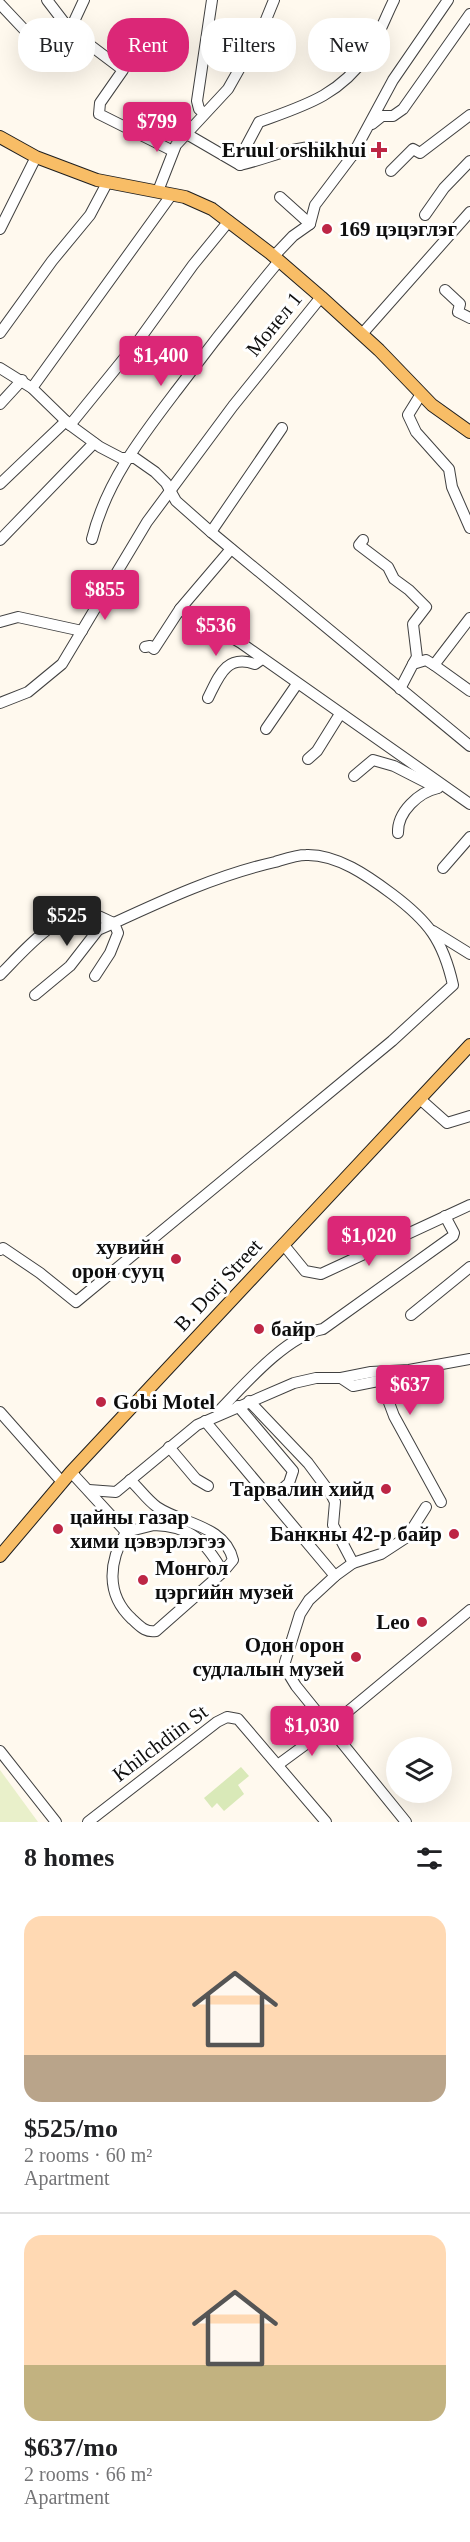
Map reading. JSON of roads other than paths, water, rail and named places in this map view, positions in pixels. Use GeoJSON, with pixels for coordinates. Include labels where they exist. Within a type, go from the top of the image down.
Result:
{"type":"FeatureCollection","features":[{"type":"Feature","properties":{"kind":"main road"},"geometry":{"type":"LineString","coordinates":[[0,137],[36,157],[107,183],[158,191],[196,201],[229,221],[321,297],[362,334],[421,394],[470,432]]}},
{"type":"Feature","properties":{"kind":"main road","name":"B. Dorj Street"},"geometry":{"type":"LineString","coordinates":[[0,1556],[66,1477],[470,1045]]}},
{"type":"Feature","properties":{"kind":"street"},"geometry":{"type":"LineString","coordinates":[[47,0],[61,18]]}},
{"type":"Feature","properties":{"kind":"street"},"geometry":{"type":"LineString","coordinates":[[76,18],[84,0]]}},
{"type":"Feature","properties":{"kind":"street"},"geometry":{"type":"LineString","coordinates":[[204,113],[199,109],[197,101],[212,0]]}},
{"type":"Feature","properties":{"kind":"street"},"geometry":{"type":"LineString","coordinates":[[158,191],[173,151],[185,134],[234,80],[263,27],[274,0]]}},
{"type":"Feature","properties":{"kind":"street"},"geometry":{"type":"LineString","coordinates":[[240,165],[243,152],[259,122],[327,95],[347,80],[368,53],[394,0]]}},
{"type":"Feature","properties":{"kind":"street"},"geometry":{"type":"LineString","coordinates":[[92,539],[97,517],[127,459],[293,236],[310,224],[315,205],[352,156],[371,125],[393,80],[448,0]]}},
{"type":"Feature","properties":{"kind":"street"},"geometry":{"type":"LineString","coordinates":[[0,4],[18,23]]}},
{"type":"Feature","properties":{"kind":"street"},"geometry":{"type":"LineString","coordinates":[[371,125],[382,116],[393,116],[403,109],[470,14]]}},
{"type":"Feature","properties":{"kind":"street"},"geometry":{"type":"LineString","coordinates":[[95,49],[123,70],[100,103],[99,114],[173,151]]}},
{"type":"Feature","properties":{"kind":"street"},"geometry":{"type":"LineString","coordinates":[[391,171],[404,155],[413,149],[420,153],[470,115]]}},
{"type":"Feature","properties":{"kind":"street"},"geometry":{"type":"LineString","coordinates":[[185,134],[240,165],[297,147],[332,148],[352,156]]}},
{"type":"Feature","properties":{"kind":"street"},"geometry":{"type":"LineString","coordinates":[[0,230],[36,157]]}},
{"type":"Feature","properties":{"kind":"street"},"geometry":{"type":"LineString","coordinates":[[425,215],[444,188],[470,161]]}},
{"type":"Feature","properties":{"kind":"street"},"geometry":{"type":"LineString","coordinates":[[0,333],[52,261],[90,215],[107,183]]}},
{"type":"Feature","properties":{"kind":"street"},"geometry":{"type":"LineString","coordinates":[[32,388],[172,194]]}},
{"type":"Feature","properties":{"kind":"street"},"geometry":{"type":"LineString","coordinates":[[280,197],[310,224]]}},
{"type":"Feature","properties":{"kind":"street"},"geometry":{"type":"LineString","coordinates":[[362,334],[470,212]]}},
{"type":"Feature","properties":{"kind":"street"},"geometry":{"type":"LineString","coordinates":[[0,484],[68,423],[139,340],[193,265],[229,221]]}},
{"type":"Feature","properties":{"kind":"street"},"geometry":{"type":"LineString","coordinates":[[445,290],[460,304],[458,312],[470,318]]}},
{"type":"Feature","properties":{"kind":"street","name":"Монел 1"},"geometry":{"type":"LineString","coordinates":[[0,703],[28,692],[50,676],[71,652],[129,549],[233,406],[321,297]]}},
{"type":"Feature","properties":{"kind":"street"},"geometry":{"type":"LineString","coordinates":[[0,368],[22,380],[68,423],[94,443],[127,459],[135,458],[149,468],[166,483],[176,501],[211,532],[470,746]]}},
{"type":"Feature","properties":{"kind":"street"},"geometry":{"type":"LineString","coordinates":[[0,404],[22,380]]}},
{"type":"Feature","properties":{"kind":"street"},"geometry":{"type":"LineString","coordinates":[[421,394],[408,415],[416,432],[448,469],[452,487],[470,528]]}},
{"type":"Feature","properties":{"kind":"street"},"geometry":{"type":"LineString","coordinates":[[211,532],[282,428]]}},
{"type":"Feature","properties":{"kind":"street"},"geometry":{"type":"LineString","coordinates":[[0,540],[94,443]]}},
{"type":"Feature","properties":{"kind":"street"},"geometry":{"type":"LineString","coordinates":[[363,540],[359,545],[388,567],[393,579],[409,590],[426,607],[413,624],[417,657],[400,689]]}},
{"type":"Feature","properties":{"kind":"street"},"geometry":{"type":"LineString","coordinates":[[145,647],[150,646],[154,649],[180,609],[231,549]]}},
{"type":"Feature","properties":{"kind":"street"},"geometry":{"type":"LineString","coordinates":[[180,609],[216,634],[222,632],[232,638],[441,788]]}},
{"type":"Feature","properties":{"kind":"street"},"geometry":{"type":"LineString","coordinates":[[0,622],[18,617],[82,632]]}},
{"type":"Feature","properties":{"kind":"street"},"geometry":{"type":"LineString","coordinates":[[434,665],[470,618]]}},
{"type":"Feature","properties":{"kind":"street"},"geometry":{"type":"LineString","coordinates":[[208,698],[222,671],[230,664],[246,660],[255,664],[262,659]]}},
{"type":"Feature","properties":{"kind":"street"},"geometry":{"type":"LineString","coordinates":[[413,664],[426,660],[470,691]]}},
{"type":"Feature","properties":{"kind":"street"},"geometry":{"type":"LineString","coordinates":[[266,729],[297,684]]}},
{"type":"Feature","properties":{"kind":"street"},"geometry":{"type":"LineString","coordinates":[[308,759],[317,751],[340,714]]}},
{"type":"Feature","properties":{"kind":"street"},"geometry":{"type":"LineString","coordinates":[[354,776],[373,760],[394,766],[470,804]]}},
{"type":"Feature","properties":{"kind":"street"},"geometry":{"type":"LineString","coordinates":[[398,833],[398,824],[413,802],[422,793],[441,788]]}},
{"type":"Feature","properties":{"kind":"street"},"geometry":{"type":"LineString","coordinates":[[443,868],[470,837]]}},
{"type":"Feature","properties":{"kind":"street"},"geometry":{"type":"LineString","coordinates":[[35,995],[70,966],[98,930],[223,876],[306,855],[334,860],[369,876],[402,902],[432,931],[470,954]]}},
{"type":"Feature","properties":{"kind":"street"},"geometry":{"type":"LineString","coordinates":[[0,975],[42,933],[63,921],[88,913],[114,923],[118,933],[110,953],[95,976]]}},
{"type":"Feature","properties":{"kind":"street"},"geometry":{"type":"LineString","coordinates":[[0,1250],[3,1248],[40,1273],[76,1302],[392,1041],[453,985],[446,956],[432,931]]}},
{"type":"Feature","properties":{"kind":"street"},"geometry":{"type":"LineString","coordinates":[[420,1099],[447,1123],[470,1116]]}},
{"type":"Feature","properties":{"kind":"street"},"geometry":{"type":"LineString","coordinates":[[283,1244],[305,1271],[321,1274],[470,1205]]}},
{"type":"Feature","properties":{"kind":"street"},"geometry":{"type":"LineString","coordinates":[[89,1490],[113,1493],[169,1447],[209,1419],[285,1349],[312,1330],[323,1329],[453,1236],[454,1233],[445,1215]]}},
{"type":"Feature","properties":{"kind":"street"},"geometry":{"type":"LineString","coordinates":[[411,1315],[470,1267]]}},
{"type":"Feature","properties":{"kind":"street"},"geometry":{"type":"LineString","coordinates":[[209,1419],[294,1383],[316,1378],[341,1378],[364,1372],[409,1370],[470,1359]]}},
{"type":"Feature","properties":{"kind":"street"},"geometry":{"type":"LineString","coordinates":[[341,1378],[353,1386],[378,1381],[382,1384],[394,1416],[441,1502]]}},
{"type":"Feature","properties":{"kind":"street"},"geometry":{"type":"LineString","coordinates":[[244,1404],[293,1471],[289,1483],[271,1498]]}},
{"type":"Feature","properties":{"kind":"street"},"geometry":{"type":"LineString","coordinates":[[244,1404],[308,1463],[332,1494],[335,1502],[333,1525],[353,1563]]}},
{"type":"Feature","properties":{"kind":"street"},"geometry":{"type":"LineString","coordinates":[[0,1412],[66,1477],[89,1490],[126,1532]]}},
{"type":"Feature","properties":{"kind":"street"},"geometry":{"type":"LineString","coordinates":[[209,1419],[335,1576]]}},
{"type":"Feature","properties":{"kind":"street"},"geometry":{"type":"LineString","coordinates":[[169,1447],[196,1479],[208,1485]]}},
{"type":"Feature","properties":{"kind":"street"},"geometry":{"type":"LineString","coordinates":[[130,1480],[158,1507],[214,1533],[231,1551],[233,1560],[224,1572],[156,1631],[144,1630],[127,1614],[115,1596],[111,1572],[115,1550],[126,1532],[147,1526],[174,1526],[196,1536],[224,1572]]}},
{"type":"Feature","properties":{"kind":"street"},"geometry":{"type":"LineString","coordinates":[[406,1822],[296,1686],[285,1668],[285,1662],[304,1607],[335,1576],[353,1563],[381,1554],[407,1536],[426,1507]]}},
{"type":"Feature","properties":{"kind":"street"},"geometry":{"type":"LineString","coordinates":[[279,1764],[328,1728],[470,1610]]}},
{"type":"Feature","properties":{"kind":"street","name":"Khilchdiin St"},"geometry":{"type":"LineString","coordinates":[[88,1822],[227,1717],[238,1719],[279,1764],[326,1822]]}},
{"type":"Feature","properties":{"kind":"street"},"geometry":{"type":"LineString","coordinates":[[0,1751],[56,1822]]}},
{"type":"Feature","properties":{"kind":"place","name":"Eruul orshikhui"},"geometry":{"type":"Point","coordinates":[379,150]}},
{"type":"Feature","properties":{"kind":"place","name":"169 цэцэглэг"},"geometry":{"type":"Point","coordinates":[327,229]}},
{"type":"Feature","properties":{"kind":"place","name":"хувийн орон сууц"},"geometry":{"type":"Point","coordinates":[176,1259]}},
{"type":"Feature","properties":{"kind":"place","name":"байр"},"geometry":{"type":"Point","coordinates":[259,1329]}},
{"type":"Feature","properties":{"kind":"place","name":"Gobi Motel"},"geometry":{"type":"Point","coordinates":[101,1402]}},
{"type":"Feature","properties":{"kind":"place","name":"Тарвалин хийд"},"geometry":{"type":"Point","coordinates":[386,1489]}},
{"type":"Feature","properties":{"kind":"place","name":"цайны газар хими цэвэрлэгээ"},"geometry":{"type":"Point","coordinates":[58,1529]}},
{"type":"Feature","properties":{"kind":"place","name":"Банкны 42-р байр"},"geometry":{"type":"Point","coordinates":[454,1534]}},
{"type":"Feature","properties":{"kind":"place","name":"Монгол цэргийн музей"},"geometry":{"type":"Point","coordinates":[143,1580]}},
{"type":"Feature","properties":{"kind":"place","name":"Leo"},"geometry":{"type":"Point","coordinates":[422,1622]}},
{"type":"Feature","properties":{"kind":"place","name":"Одон орон судлалын музей"},"geometry":{"type":"Point","coordinates":[356,1657]}}]}
